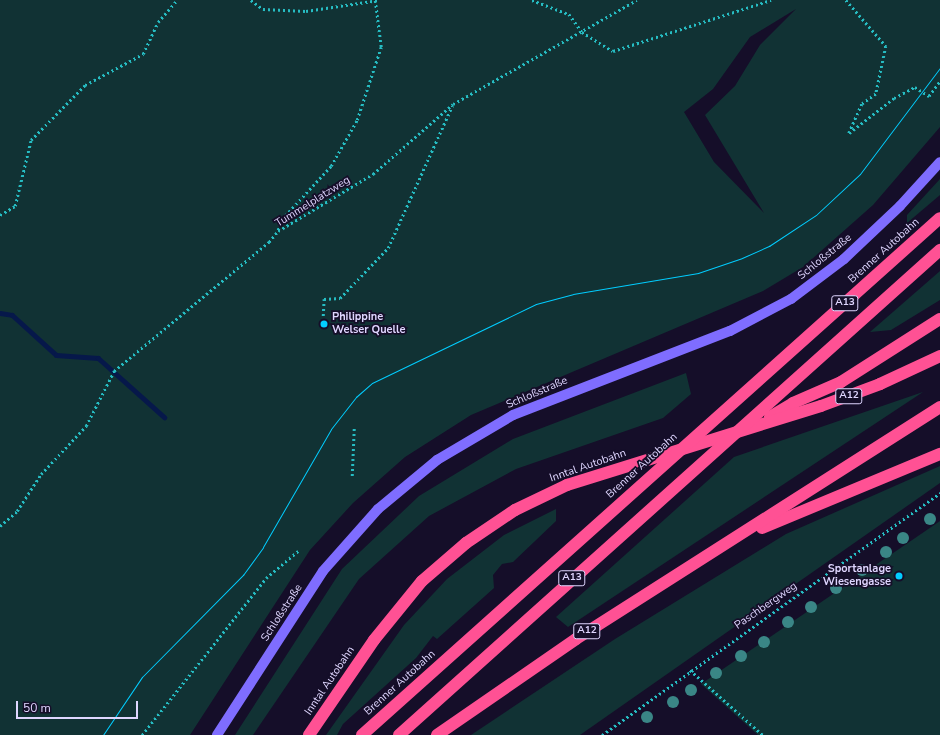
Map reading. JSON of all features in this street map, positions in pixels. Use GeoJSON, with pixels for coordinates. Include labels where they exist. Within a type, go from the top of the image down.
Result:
{"type":"FeatureCollection","features":[{"type":"Feature","properties":{"kind":"highway","name":"Brenner Autobahn"},"geometry":{"type":"LineString","coordinates":[[362,735],[940,218]]}},
{"type":"Feature","properties":{"kind":"highway","name":"A13"},"geometry":{"type":"LineString","coordinates":[[398,735],[802,371],[940,250]]}},
{"type":"Feature","properties":{"kind":"highway"},"geometry":{"type":"LineString","coordinates":[[754,426],[793,403],[840,382],[940,319]]}},
{"type":"Feature","properties":{"kind":"highway","name":"Inntal Autobahn"},"geometry":{"type":"LineString","coordinates":[[309,735],[393,614],[422,581],[466,543],[515,510],[567,485],[754,426],[880,384],[940,356]]}},
{"type":"Feature","properties":{"kind":"highway","name":"A12"},"geometry":{"type":"LineString","coordinates":[[437,735],[576,639],[740,536],[940,407]]}},
{"type":"Feature","properties":{"kind":"highway"},"geometry":{"type":"LineString","coordinates":[[740,536],[798,515],[940,454]]}},
{"type":"Feature","properties":{"kind":"main road","name":"Schloßstraße"},"geometry":{"type":"LineString","coordinates":[[217,735],[323,571],[378,509],[431,465],[513,415],[723,334],[791,299],[833,268],[878,228],[940,162]]}},
{"type":"Feature","properties":{"kind":"path"},"geometry":{"type":"LineString","coordinates":[[0,215],[15,206],[31,140],[85,85],[142,54],[158,22],[177,0]]}},
{"type":"Feature","properties":{"kind":"path"},"geometry":{"type":"LineString","coordinates":[[251,0],[264,9],[306,11],[338,4],[379,0]]}},
{"type":"Feature","properties":{"kind":"path"},"geometry":{"type":"LineString","coordinates":[[532,0],[570,14],[582,32],[613,51],[771,0]]}},
{"type":"Feature","properties":{"kind":"path","name":"Tummelplatzweg"},"geometry":{"type":"LineString","coordinates":[[0,526],[17,511],[41,474],[86,426],[114,371],[269,242],[278,231],[373,174],[453,104],[636,0]]}},
{"type":"Feature","properties":{"kind":"path"},"geometry":{"type":"LineString","coordinates":[[846,0],[886,46],[876,94],[862,104],[849,133],[894,98],[915,87],[929,96],[940,81]]}},
{"type":"Feature","properties":{"kind":"path"},"geometry":{"type":"LineString","coordinates":[[278,231],[282,219],[331,166],[357,120],[381,47],[375,1]]}},
{"type":"Feature","properties":{"kind":"path"},"geometry":{"type":"LineString","coordinates":[[323,316],[324,299],[340,298],[388,248],[453,104]]}},
{"type":"Feature","properties":{"kind":"path"},"geometry":{"type":"LineString","coordinates":[[352,476],[354,428]]}},
{"type":"Feature","properties":{"kind":"path","name":"Paschbergweg"},"geometry":{"type":"LineString","coordinates":[[602,735],[690,670],[940,493]]}},
{"type":"Feature","properties":{"kind":"path"},"geometry":{"type":"LineString","coordinates":[[142,735],[266,578],[298,551]]}},
{"type":"Feature","properties":{"kind":"path"},"geometry":{"type":"LineString","coordinates":[[690,670],[763,735]]}},
{"type":"Feature","properties":{"kind":"green space"},"geometry":{"type":"Polygon","coordinates":[[[0,0],[940,0],[940,127],[873,205],[803,267],[763,291],[471,415],[405,457],[353,503],[310,550],[190,735],[0,735],[0,0]],[[796,9],[750,37],[713,89],[684,112],[714,162],[764,213],[705,115],[735,86],[760,45],[796,9]]]}},
{"type":"Feature","properties":{"kind":"green space"},"geometry":{"type":"Polygon","coordinates":[[[940,179],[940,195],[907,223],[907,215],[940,179]]]}},
{"type":"Feature","properties":{"kind":"green space"},"geometry":{"type":"Polygon","coordinates":[[[940,271],[940,300],[891,330],[870,332],[940,271]]]}},
{"type":"Feature","properties":{"kind":"green space"},"geometry":{"type":"Polygon","coordinates":[[[686,373],[691,394],[663,418],[516,469],[429,516],[359,579],[253,735],[235,735],[342,569],[419,496],[513,439],[686,373]]]}},
{"type":"Feature","properties":{"kind":"green space"},"geometry":{"type":"Polygon","coordinates":[[[923,392],[568,627],[556,617],[734,457],[923,392]]]}},
{"type":"Feature","properties":{"kind":"green space"},"geometry":{"type":"Polygon","coordinates":[[[940,466],[940,483],[580,735],[471,735],[615,639],[786,534],[940,466]]]}},
{"type":"Feature","properties":{"kind":"green space"},"geometry":{"type":"Polygon","coordinates":[[[556,509],[556,521],[513,562],[502,564],[493,575],[494,588],[437,639],[433,636],[416,658],[343,724],[337,735],[326,735],[404,625],[447,579],[504,535],[556,509]]]}},
{"type":"Feature","properties":{"kind":"green space","name":"Sportanlage Wiesengasse"},"geometry":{"type":"Polygon","coordinates":[[[940,521],[940,735],[758,735],[701,684],[940,521]]]}},
{"type":"Feature","properties":{"kind":"waterway"},"geometry":{"type":"LineString","coordinates":[[0,313],[12,315],[56,355],[98,358],[164,417]]}},
{"type":"Feature","properties":{"kind":"tram line"},"geometry":{"type":"LineString","coordinates":[[103,735],[142,677],[243,575],[263,547],[331,429],[356,397],[372,383],[536,304],[573,294],[698,273],[742,258],[769,246],[816,215],[860,174],[940,68]]}},
{"type":"Feature","properties":{"kind":"place","name":"Philippine Welser Quelle"},"geometry":{"type":"Point","coordinates":[324,324]}},
{"type":"Feature","properties":{"kind":"place","name":"Sportanlage Wiesengasse"},"geometry":{"type":"Point","coordinates":[899,576]}}]}
